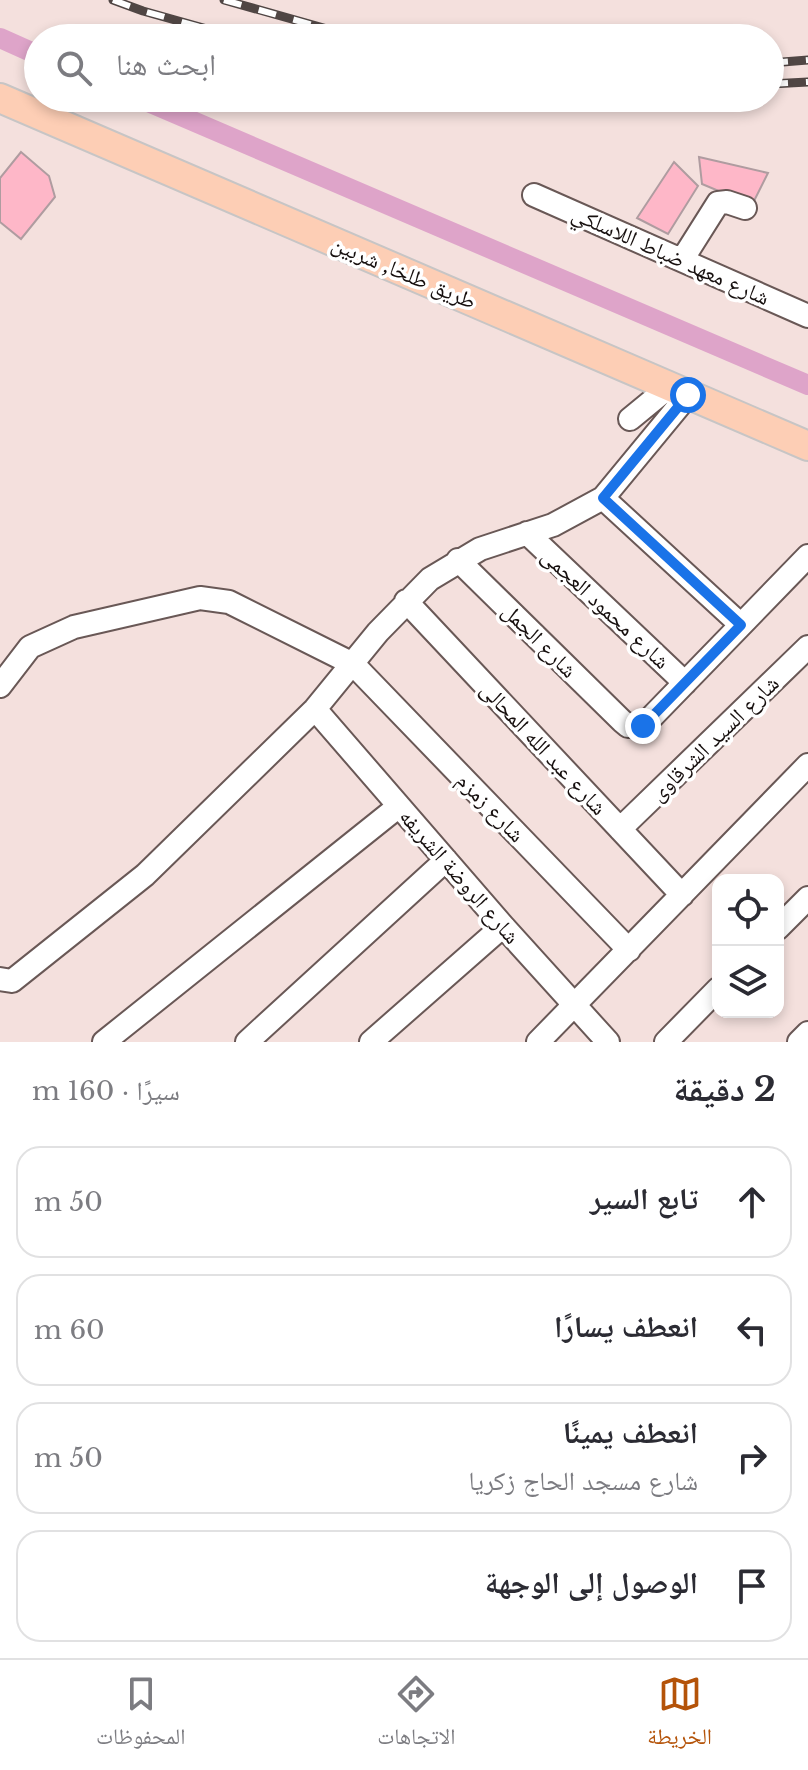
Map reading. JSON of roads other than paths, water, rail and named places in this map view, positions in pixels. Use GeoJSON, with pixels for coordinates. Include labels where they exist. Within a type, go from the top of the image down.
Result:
{"type":"FeatureCollection","features":[{"type":"Feature","properties":{"kind":"main road","name":"طريق طلخا, شربين"},"geometry":{"type":"LineString","coordinates":[[0,98],[24,108]]}},
{"type":"Feature","properties":{"kind":"main road","name":"طريق طلخا, شربين"},"geometry":{"type":"LineString","coordinates":[[32,112],[808,446]]}},
{"type":"Feature","properties":{"kind":"street","name":"شارع معهد ضباط اللاسلكي"},"geometry":{"type":"LineString","coordinates":[[534,195],[808,316]]}},
{"type":"Feature","properties":{"kind":"street"},"geometry":{"type":"LineString","coordinates":[[682,260],[718,203],[727,202],[745,208]]}},
{"type":"Feature","properties":{"kind":"street"},"geometry":{"type":"LineString","coordinates":[[630,419],[679,391]]}},
{"type":"Feature","properties":{"kind":"street"},"geometry":{"type":"LineString","coordinates":[[0,979],[12,981],[145,875],[315,709],[406,601],[430,579],[458,560],[491,544],[579,513],[603,498],[679,391]]}},
{"type":"Feature","properties":{"kind":"street"},"geometry":{"type":"LineString","coordinates":[[603,498],[741,625]]}},
{"type":"Feature","properties":{"kind":"street","name":"شارع محمود العجمى"},"geometry":{"type":"LineString","coordinates":[[527,533],[685,683]]}},
{"type":"Feature","properties":{"kind":"street"},"geometry":{"type":"LineString","coordinates":[[685,683],[808,556]]}},
{"type":"Feature","properties":{"kind":"street","name":"شارع الجمل"},"geometry":{"type":"LineString","coordinates":[[458,560],[628,726],[643,726],[685,683]]}},
{"type":"Feature","properties":{"kind":"street","name":"شارع زمزم"},"geometry":{"type":"LineString","coordinates":[[0,686],[30,647],[74,627],[200,598],[229,602],[353,664],[629,950]]}},
{"type":"Feature","properties":{"kind":"street","name":"شارع عبد الله المحالى"},"geometry":{"type":"LineString","coordinates":[[406,601],[682,895]]}},
{"type":"Feature","properties":{"kind":"street","name":"شارع السيد الشرقاوى"},"geometry":{"type":"LineString","coordinates":[[620,829],[808,647]]}},
{"type":"Feature","properties":{"kind":"street","name":"شارع الروضة الشريفه"},"geometry":{"type":"LineString","coordinates":[[315,709],[608,1042]]}},
{"type":"Feature","properties":{"kind":"street"},"geometry":{"type":"LineString","coordinates":[[538,1042],[808,765]]}},
{"type":"Feature","properties":{"kind":"street"},"geometry":{"type":"LineString","coordinates":[[104,1042],[399,806]]}},
{"type":"Feature","properties":{"kind":"street"},"geometry":{"type":"LineString","coordinates":[[247,1042],[446,860]]}},
{"type":"Feature","properties":{"kind":"street"},"geometry":{"type":"LineString","coordinates":[[784,922],[808,898]]}},
{"type":"Feature","properties":{"kind":"street"},"geometry":{"type":"LineString","coordinates":[[371,1042],[503,926]]}},
{"type":"Feature","properties":{"kind":"street"},"geometry":{"type":"LineString","coordinates":[[666,1042],[712,995]]}},
{"type":"Feature","properties":{"kind":"street"},"geometry":{"type":"LineString","coordinates":[[799,1042],[808,1033]]}},
{"type":"Feature","properties":{"kind":"waterway"},"geometry":{"type":"LineString","coordinates":[[0,38],[24,49]]}},
{"type":"Feature","properties":{"kind":"waterway"},"geometry":{"type":"LineString","coordinates":[[172,112],[808,385]]}},
{"type":"Feature","properties":{"kind":"railway"},"geometry":{"type":"LineString","coordinates":[[113,0],[189,24]]}},
{"type":"Feature","properties":{"kind":"railway"},"geometry":{"type":"LineString","coordinates":[[224,0],[309,24]]}},
{"type":"Feature","properties":{"kind":"railway"},"geometry":{"type":"LineString","coordinates":[[784,62],[808,60]]}},
{"type":"Feature","properties":{"kind":"railway"},"geometry":{"type":"LineString","coordinates":[[784,83],[808,82]]}}]}
